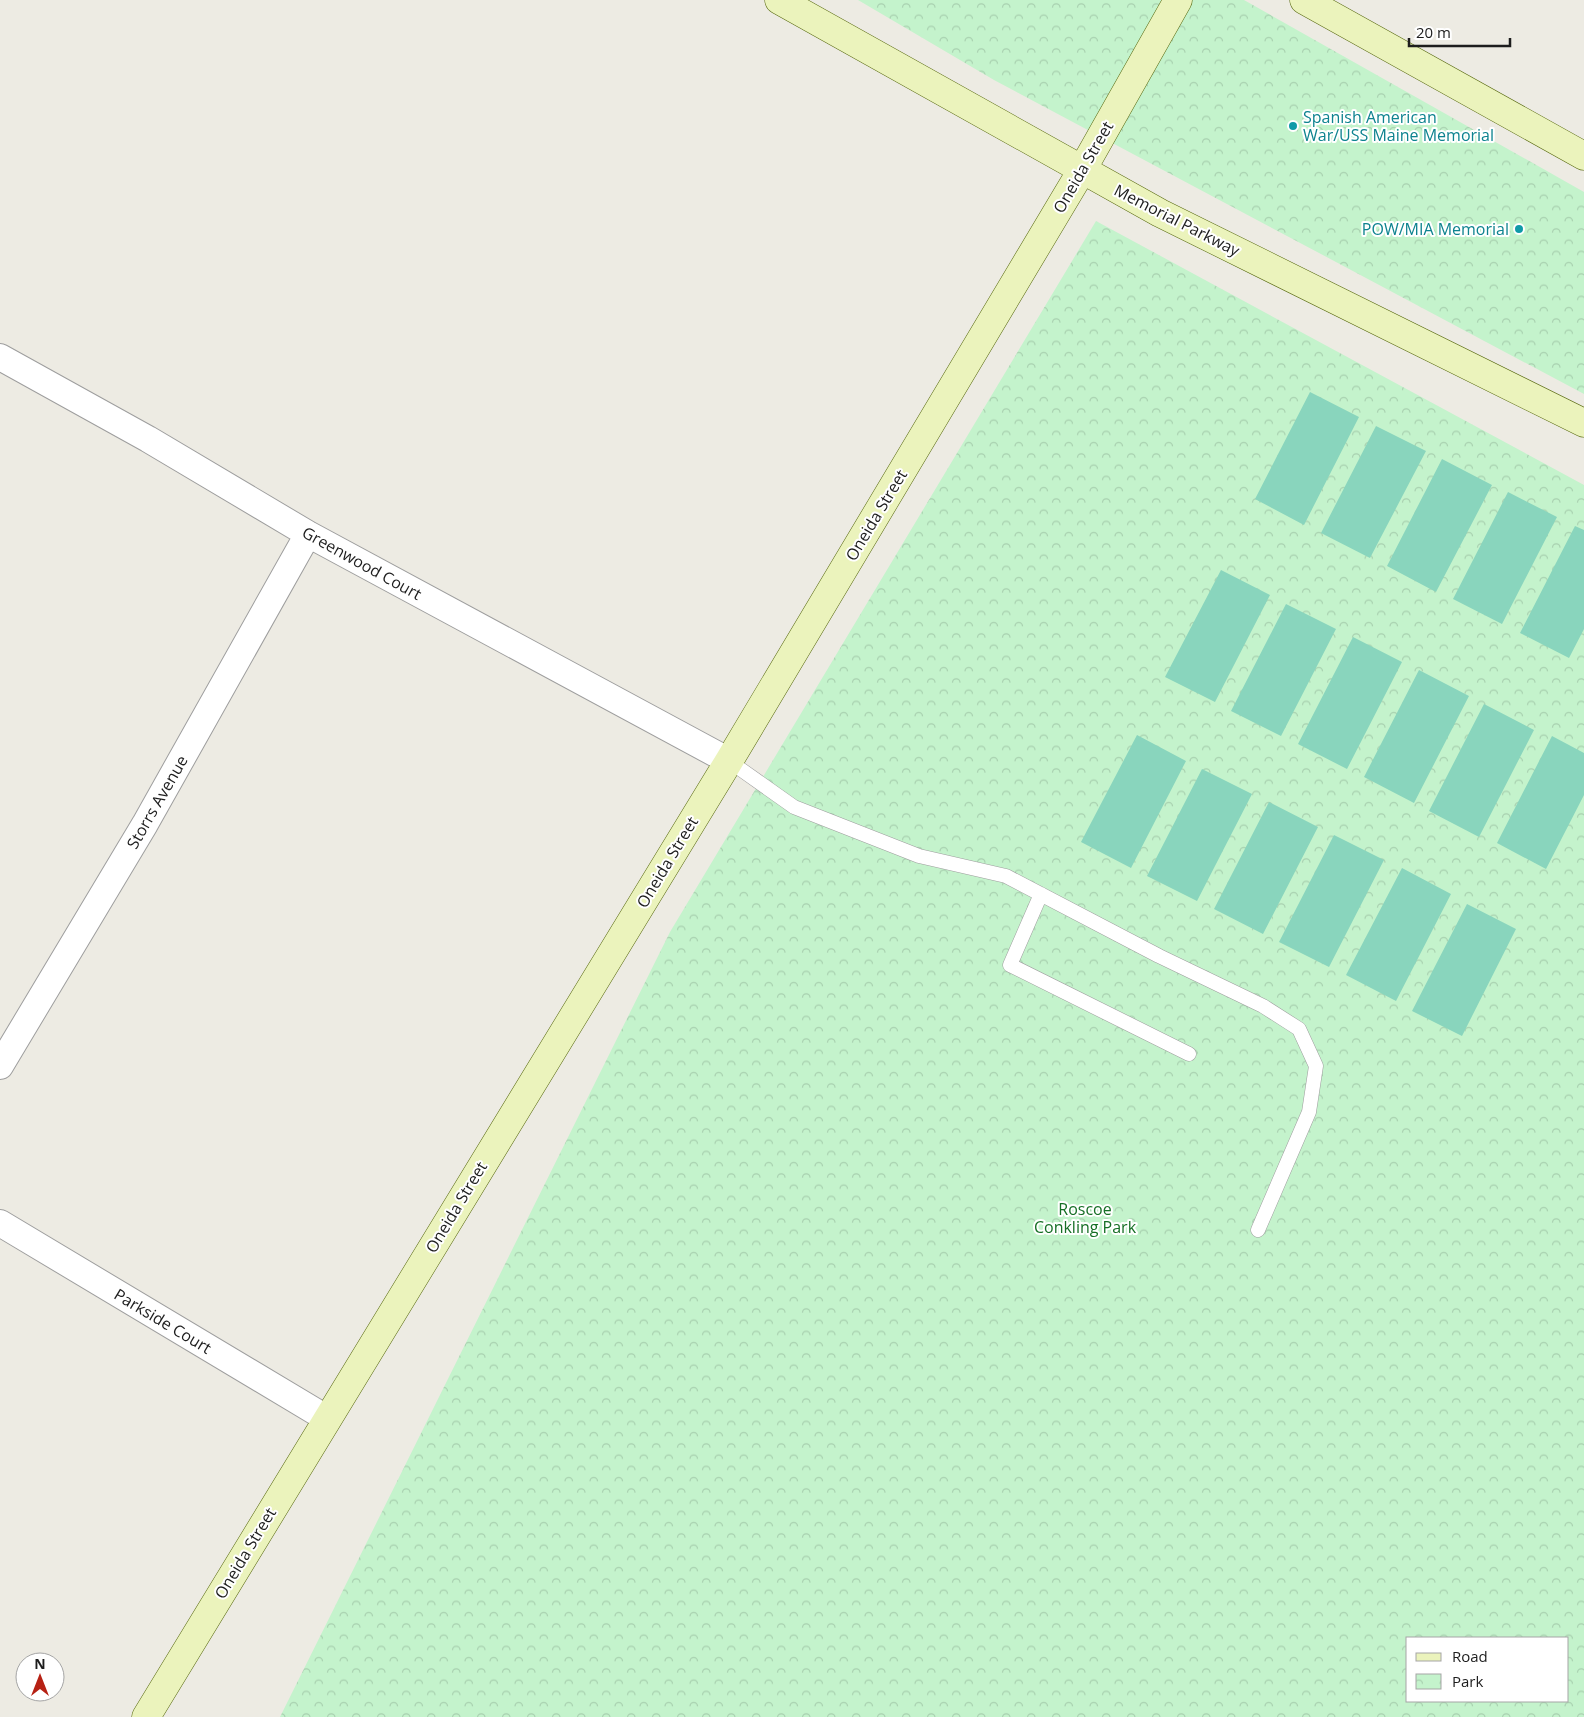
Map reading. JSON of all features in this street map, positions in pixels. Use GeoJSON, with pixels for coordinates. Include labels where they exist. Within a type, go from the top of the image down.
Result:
{"type":"FeatureCollection","features":[{"type":"Feature","properties":{"kind":"street","name":"Memorial Parkway"},"geometry":{"type":"LineString","coordinates":[[779,0],[1160,213],[1584,423]]}},
{"type":"Feature","properties":{"kind":"street","name":"Oneida Street"},"geometry":{"type":"LineString","coordinates":[[146,1717],[326,1418],[729,761],[1082,170],[1178,0]]}},
{"type":"Feature","properties":{"kind":"street"},"geometry":{"type":"LineString","coordinates":[[1304,0],[1584,156]]}},
{"type":"Feature","properties":{"kind":"street","name":"Greenwood Court"},"geometry":{"type":"LineString","coordinates":[[0,357],[157,444],[308,534],[729,761]]}},
{"type":"Feature","properties":{"kind":"street","name":"Storrs Avenue"},"geometry":{"type":"LineString","coordinates":[[0,1066],[145,824],[308,534]]}},
{"type":"Feature","properties":{"kind":"street","name":"Parkside Court"},"geometry":{"type":"LineString","coordinates":[[0,1223],[326,1418]]}},
{"type":"Feature","properties":{"kind":"lane"},"geometry":{"type":"LineString","coordinates":[[729,761],[794,807],[918,856],[1006,876],[1159,956],[1263,1006],[1299,1029],[1316,1066],[1309,1112],[1258,1230]]}},
{"type":"Feature","properties":{"kind":"lane"},"geometry":{"type":"LineString","coordinates":[[1041,894],[1010,964],[1189,1054]]}},
{"type":"Feature","properties":{"kind":"green space"},"geometry":{"type":"Polygon","coordinates":[[[858,0],[1244,0],[1584,192],[1584,394],[994,80],[858,0]]]}},
{"type":"Feature","properties":{"kind":"green space","name":"Roscoe Conkling Park"},"geometry":{"type":"Polygon","coordinates":[[[1096,221],[1584,485],[1584,1717],[280,1717],[670,932],[1096,221]]]}},
{"type":"Feature","properties":{"kind":"green space"},"geometry":{"type":"Polygon","coordinates":[[[1310,392],[1359,417],[1304,525],[1255,499],[1310,392]]]}},
{"type":"Feature","properties":{"kind":"green space"},"geometry":{"type":"Polygon","coordinates":[[[1376,426],[1426,451],[1370,558],[1321,533],[1376,426]]]}},
{"type":"Feature","properties":{"kind":"green space"},"geometry":{"type":"Polygon","coordinates":[[[1442,459],[1492,485],[1436,592],[1387,566],[1442,459]]]}},
{"type":"Feature","properties":{"kind":"green space"},"geometry":{"type":"Polygon","coordinates":[[[1508,492],[1557,517],[1502,624],[1453,599],[1508,492]]]}},
{"type":"Feature","properties":{"kind":"green space"},"geometry":{"type":"Polygon","coordinates":[[[1575,526],[1584,530],[1584,629],[1569,658],[1520,633],[1575,526]]]}},
{"type":"Feature","properties":{"kind":"green space"},"geometry":{"type":"Polygon","coordinates":[[[1221,570],[1270,595],[1215,702],[1165,677],[1221,570]]]}},
{"type":"Feature","properties":{"kind":"green space"},"geometry":{"type":"Polygon","coordinates":[[[1286,604],[1336,629],[1281,736],[1231,711],[1286,604]]]}},
{"type":"Feature","properties":{"kind":"green space"},"geometry":{"type":"Polygon","coordinates":[[[1353,637],[1402,662],[1347,769],[1298,744],[1353,637]]]}},
{"type":"Feature","properties":{"kind":"green space"},"geometry":{"type":"Polygon","coordinates":[[[1419,670],[1469,696],[1414,803],[1364,777],[1419,670]]]}},
{"type":"Feature","properties":{"kind":"green space"},"geometry":{"type":"Polygon","coordinates":[[[1484,704],[1534,730],[1479,837],[1429,811],[1484,704]]]}},
{"type":"Feature","properties":{"kind":"green space"},"geometry":{"type":"Polygon","coordinates":[[[1137,735],[1186,761],[1131,868],[1081,842],[1137,735]]]}},
{"type":"Feature","properties":{"kind":"green space"},"geometry":{"type":"Polygon","coordinates":[[[1552,736],[1584,753],[1584,795],[1546,869],[1497,843],[1552,736]]]}},
{"type":"Feature","properties":{"kind":"green space"},"geometry":{"type":"Polygon","coordinates":[[[1202,769],[1252,794],[1197,901],[1147,876],[1202,769]]]}},
{"type":"Feature","properties":{"kind":"green space"},"geometry":{"type":"Polygon","coordinates":[[[1269,802],[1318,827],[1263,934],[1214,909],[1269,802]]]}},
{"type":"Feature","properties":{"kind":"green space"},"geometry":{"type":"Polygon","coordinates":[[[1334,835],[1384,860],[1329,967],[1279,942],[1334,835]]]}},
{"type":"Feature","properties":{"kind":"green space"},"geometry":{"type":"Polygon","coordinates":[[[1402,868],[1451,894],[1396,1001],[1346,975],[1402,868]]]}},
{"type":"Feature","properties":{"kind":"green space"},"geometry":{"type":"Polygon","coordinates":[[[1467,904],[1516,929],[1462,1036],[1412,1011],[1467,904]]]}},
{"type":"Feature","properties":{"kind":"place","name":"Spanish American War/USS Maine Memorial"},"geometry":{"type":"Point","coordinates":[1293,126]}},
{"type":"Feature","properties":{"kind":"place","name":"POW/MIA Memorial"},"geometry":{"type":"Point","coordinates":[1519,229]}}]}
